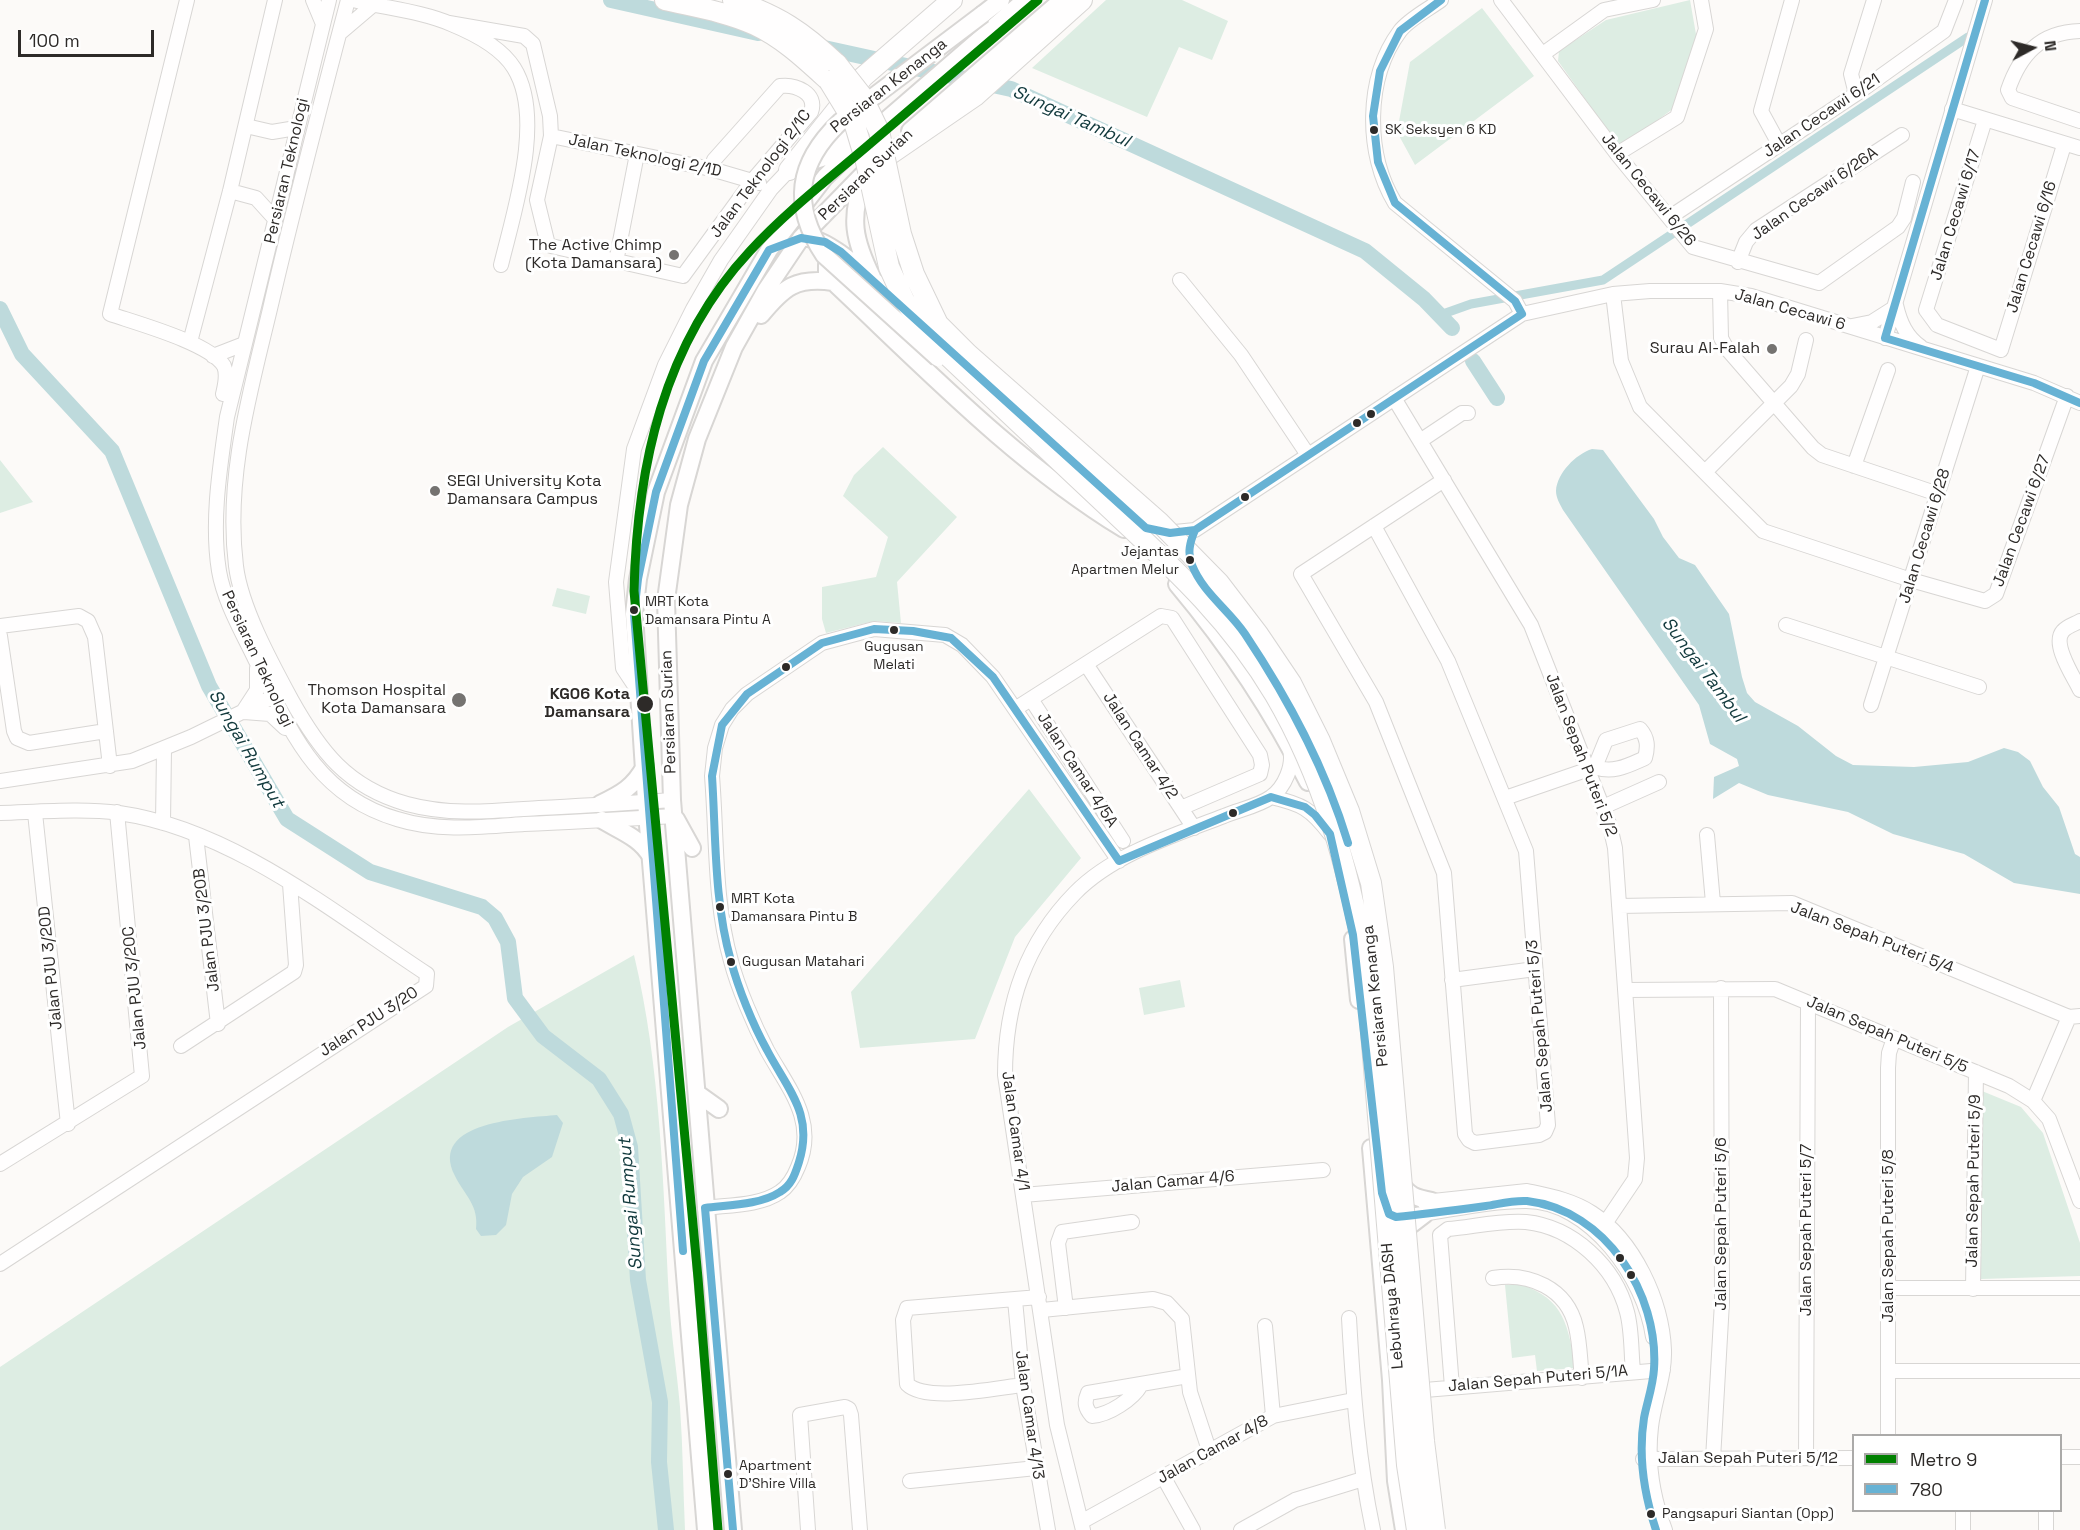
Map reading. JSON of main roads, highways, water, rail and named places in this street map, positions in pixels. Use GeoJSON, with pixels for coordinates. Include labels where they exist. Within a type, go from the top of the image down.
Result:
{"type":"FeatureCollection","features":[{"type":"Feature","properties":{"kind":"highway","name":"Lebuhraya DASH"},"geometry":{"type":"LineString","coordinates":[[665,0],[755,25],[797,51],[829,81],[854,122],[866,162],[889,267],[904,300],[931,340],[1199,592],[1241,644],[1275,695],[1304,751],[1329,812],[1352,889],[1365,960],[1407,1465],[1417,1530]]}},
{"type":"Feature","properties":{"kind":"highway","name":"Lebuhraya DASH"},"geometry":{"type":"LineString","coordinates":[[733,0],[768,12],[805,34],[843,72],[862,96],[879,131],[901,234],[914,274],[938,324],[968,354],[1159,522],[1219,583],[1258,634],[1291,683],[1320,741],[1349,811],[1371,883],[1383,967],[1424,1441],[1435,1530]]}},
{"type":"Feature","properties":{"kind":"highway"},"geometry":{"type":"LineString","coordinates":[[789,170],[863,77],[952,0]]}},
{"type":"Feature","properties":{"kind":"highway"},"geometry":{"type":"LineString","coordinates":[[868,170],[1082,0]]}},
{"type":"Feature","properties":{"kind":"main road","name":"Persiaran Kenanga"},"geometry":{"type":"LineString","coordinates":[[1001,0],[840,122],[821,140],[804,178],[802,196],[811,235],[824,255],[1043,454],[1124,530],[1173,580],[1221,637],[1267,704],[1288,743],[1330,834],[1353,935],[1391,1380],[1396,1481],[1404,1530]]}},
{"type":"Feature","properties":{"kind":"main road","name":"Persiaran Surian"},"geometry":{"type":"LineString","coordinates":[[706,1530],[647,809],[634,614],[638,579],[656,492],[704,361],[769,250],[825,177],[891,115],[1025,0]]}},
{"type":"Feature","properties":{"kind":"main road"},"geometry":{"type":"LineString","coordinates":[[966,93],[976,75],[1062,0]]}},
{"type":"Feature","properties":{"kind":"main road"},"geometry":{"type":"LineString","coordinates":[[789,170],[822,158],[863,122],[891,115]]}},
{"type":"Feature","properties":{"kind":"main road","name":"Persiaran Surian"},"geometry":{"type":"LineString","coordinates":[[733,1530],[673,808],[666,600],[677,517],[697,439],[734,347],[766,290],[801,238],[868,170]]}},
{"type":"Feature","properties":{"kind":"main road"},"geometry":{"type":"LineString","coordinates":[[868,170],[855,201],[854,221],[859,249],[876,285]]}},
{"type":"Feature","properties":{"kind":"main road","name":"Persiaran Kenanga"},"geometry":{"type":"LineString","coordinates":[[801,238],[825,242],[841,252],[1146,528],[1200,580],[1236,621],[1278,684],[1323,771],[1348,840],[1373,954],[1388,1112],[1393,1212],[1413,1390],[1428,1486],[1440,1530]]}},
{"type":"Feature","properties":{"kind":"main road"},"geometry":{"type":"LineString","coordinates":[[769,250],[801,238]]}},
{"type":"Feature","properties":{"kind":"main road"},"geometry":{"type":"LineString","coordinates":[[841,252],[832,255],[827,265],[827,276],[833,282],[986,424],[1089,508],[1124,530]]}},
{"type":"Feature","properties":{"kind":"main road"},"geometry":{"type":"LineString","coordinates":[[734,347],[780,291],[800,281],[816,279],[833,282]]}},
{"type":"Feature","properties":{"kind":"main road"},"geometry":{"type":"LineString","coordinates":[[645,766],[637,780],[626,792],[601,812],[646,848],[651,858]]}},
{"type":"Feature","properties":{"kind":"main road"},"geometry":{"type":"LineString","coordinates":[[673,808],[692,848]]}},
{"type":"Feature","properties":{"kind":"main road"},"geometry":{"type":"LineString","coordinates":[[1362,1039],[1374,1113],[1382,1193],[1393,1212],[1384,1227],[1393,1340],[1391,1380]]}},
{"type":"Feature","properties":{"kind":"main road"},"geometry":{"type":"LineString","coordinates":[[698,1094],[719,1109]]}},
{"type":"Feature","properties":{"kind":"main road"},"geometry":{"type":"LineString","coordinates":[[1388,1112],[1401,1183],[1407,1192],[1429,1207],[1408,1227],[1402,1285]]}},
{"type":"Feature","properties":{"kind":"water"},"geometry":{"type":"Polygon","coordinates":[[[1592,449],[1603,450],[1654,519],[1663,537],[1679,558],[1695,565],[1729,614],[1742,677],[1747,693],[1755,702],[1798,726],[1836,756],[1853,765],[1914,767],[1968,762],[2004,748],[2018,752],[2030,761],[2043,787],[2059,807],[2075,854],[2080,857],[2080,894],[2014,883],[1964,854],[1893,834],[1848,812],[1768,795],[1739,783],[1713,799],[1714,777],[1739,766],[1737,759],[1710,744],[1699,705],[1557,499],[1557,484],[1568,465],[1592,449]]]}},
{"type":"Feature","properties":{"kind":"water"},"geometry":{"type":"Polygon","coordinates":[[[557,1115],[563,1123],[552,1157],[523,1177],[512,1194],[506,1225],[496,1235],[481,1236],[476,1229],[473,1207],[455,1176],[450,1158],[455,1144],[467,1133],[484,1126],[503,1121],[557,1115]]]}},
{"type":"Feature","properties":{"kind":"waterway","name":"Sungai Tambul"},"geometry":{"type":"LineString","coordinates":[[611,0],[758,33]]}},
{"type":"Feature","properties":{"kind":"waterway"},"geometry":{"type":"LineString","coordinates":[[1440,315],[1471,304],[1603,280],[1968,37]]}},
{"type":"Feature","properties":{"kind":"waterway","name":"Sungai Tambul"},"geometry":{"type":"LineString","coordinates":[[815,46],[1011,89],[1365,251],[1424,299],[1452,328]]}},
{"type":"Feature","properties":{"kind":"waterway","name":"Sungai Rumput"},"geometry":{"type":"LineString","coordinates":[[0,309],[22,354],[112,451],[209,686],[287,819],[370,872],[482,907],[495,918],[508,942],[515,998],[543,1036],[599,1079],[621,1114],[630,1147],[638,1280],[660,1402],[659,1462],[666,1530]]}},
{"type":"Feature","properties":{"kind":"waterway","name":"Sungai Tambul"},"geometry":{"type":"LineString","coordinates":[[1473,361],[1497,398]]}},
{"type":"Feature","properties":{"kind":"metro line","name":"9"},"geometry":{"type":"LineString","coordinates":[[718,1530],[698,1278],[634,591],[636,545],[649,453],[660,409],[676,367],[696,326],[720,287],[750,251],[806,198],[1038,0]]}},
{"type":"Feature","properties":{"kind":"place","name":"SK Seksyen 6 KD"},"geometry":{"type":"Point","coordinates":[1374,130]}},
{"type":"Feature","properties":{"kind":"place","name":"The Active Chimp (Kota Damansara)"},"geometry":{"type":"Point","coordinates":[674,255]}},
{"type":"Feature","properties":{"kind":"place","name":"Surau Al-Falah"},"geometry":{"type":"Point","coordinates":[1772,349]}},
{"type":"Feature","properties":{"kind":"place","name":"SEGI University Kota Damansara Campus"},"geometry":{"type":"Point","coordinates":[435,491]}},
{"type":"Feature","properties":{"kind":"place","name":"Jejantas Apartmen Melur"},"geometry":{"type":"Point","coordinates":[1190,560]}},
{"type":"Feature","properties":{"kind":"place","name":"MRT Kota Damansara Pintu A"},"geometry":{"type":"Point","coordinates":[634,610]}},
{"type":"Feature","properties":{"kind":"place","name":"Gugusan Melati"},"geometry":{"type":"Point","coordinates":[894,630]}},
{"type":"Feature","properties":{"kind":"place","name":"Thomson Hospital Kota Damansara"},"geometry":{"type":"Point","coordinates":[459,700]}},
{"type":"Feature","properties":{"kind":"place","name":"KG06 Kota Damansara"},"geometry":{"type":"Point","coordinates":[645,704]}},
{"type":"Feature","properties":{"kind":"place","name":"MRT Kota Damansara Pintu B"},"geometry":{"type":"Point","coordinates":[720,907]}},
{"type":"Feature","properties":{"kind":"place","name":"Gugusan Matahari"},"geometry":{"type":"Point","coordinates":[731,962]}},
{"type":"Feature","properties":{"kind":"place","name":"Apartment D'Shire Villa"},"geometry":{"type":"Point","coordinates":[728,1474]}},
{"type":"Feature","properties":{"kind":"place","name":"Pangsapuri Siantan (Opp)"},"geometry":{"type":"Point","coordinates":[1651,1514]}}]}
